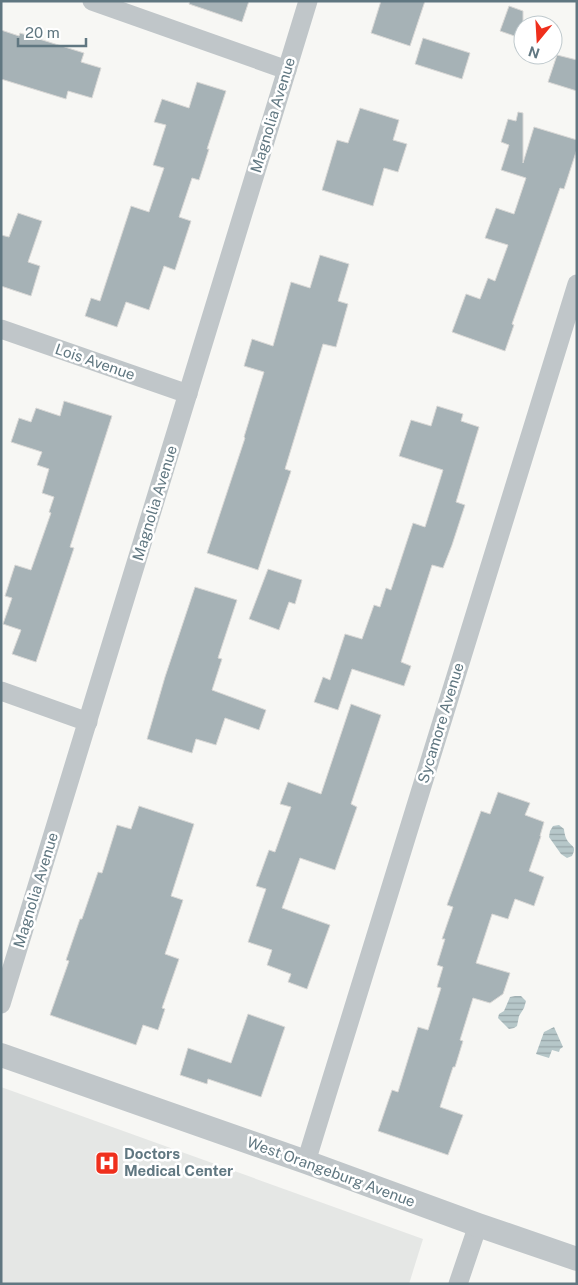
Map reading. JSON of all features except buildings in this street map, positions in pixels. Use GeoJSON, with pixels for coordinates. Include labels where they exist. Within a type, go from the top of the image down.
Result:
{"type":"FeatureCollection","features":[{"type":"Feature","properties":{"kind":"street"},"geometry":{"type":"LineString","coordinates":[[92,1],[287,70]]}},
{"type":"Feature","properties":{"kind":"street","name":"Magnolia Avenue"},"geometry":{"type":"LineString","coordinates":[[1,1004],[308,1]]}},
{"type":"Feature","properties":{"kind":"street","name":"Sycamore Avenue"},"geometry":{"type":"LineString","coordinates":[[306,1162],[577,284]]}},
{"type":"Feature","properties":{"kind":"street","name":"Lois Avenue"},"geometry":{"type":"LineString","coordinates":[[1,329],[188,394]]}},
{"type":"Feature","properties":{"kind":"street"},"geometry":{"type":"LineString","coordinates":[[1,691],[88,722]]}},
{"type":"Feature","properties":{"kind":"street","name":"West Orangeburg Avenue"},"geometry":{"type":"LineString","coordinates":[[1,1055],[577,1259]]}},
{"type":"Feature","properties":{"kind":"street"},"geometry":{"type":"LineString","coordinates":[[458,1284],[478,1225]]}},
{"type":"Feature","properties":{"kind":"shaded area"},"geometry":{"type":"Polygon","coordinates":[[[559,825],[564,829],[566,838],[574,848],[572,856],[567,858],[561,854],[549,837],[553,826],[559,825]]]}},
{"type":"Feature","properties":{"kind":"shaded area"},"geometry":{"type":"Polygon","coordinates":[[[521,996],[526,1001],[519,1016],[517,1026],[509,1029],[498,1018],[499,1014],[504,1011],[510,997],[521,996]]]}},
{"type":"Feature","properties":{"kind":"shaded area"},"geometry":{"type":"Polygon","coordinates":[[[554,1027],[563,1047],[559,1052],[552,1050],[549,1058],[536,1054],[544,1032],[554,1027]]]}},
{"type":"Feature","properties":{"kind":"shaded area","name":"Doctors Medical Center"},"geometry":{"type":"Polygon","coordinates":[[[1,1087],[423,1239],[409,1284],[1,1284],[1,1087]]]}},
{"type":"Feature","properties":{"kind":"place","name":"Doctors Medical Center"},"geometry":{"type":"Point","coordinates":[107,1163]}}]}
